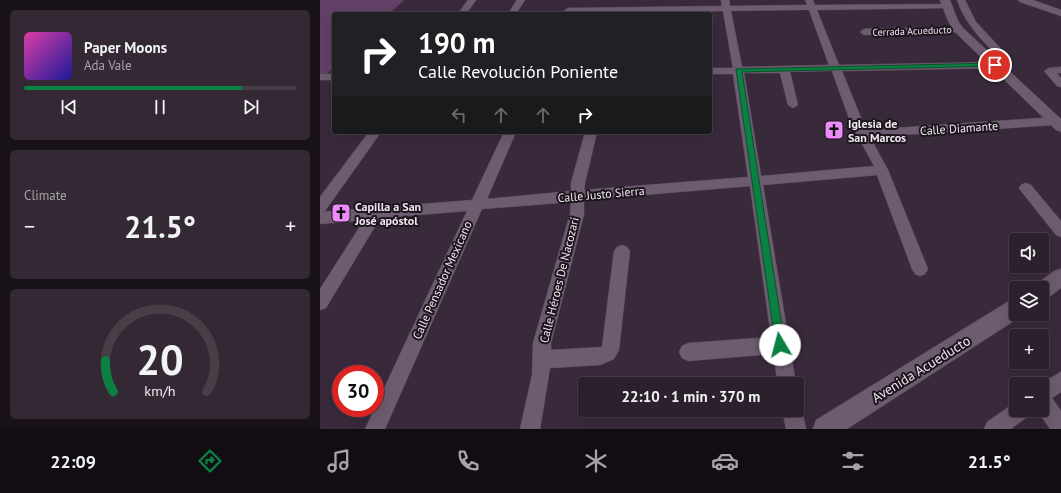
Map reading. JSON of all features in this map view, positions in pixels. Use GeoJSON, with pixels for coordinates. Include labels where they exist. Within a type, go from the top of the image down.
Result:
{"type":"FeatureCollection","features":[{"type":"Feature","properties":{"kind":"street"},"geometry":{"type":"LineString","coordinates":[[463,12],[472,0]]}},
{"type":"Feature","properties":{"kind":"street"},"geometry":{"type":"LineString","coordinates":[[513,12],[521,0]]}},
{"type":"Feature","properties":{"kind":"street"},"geometry":{"type":"LineString","coordinates":[[567,12],[573,0]]}},
{"type":"Feature","properties":{"kind":"street"},"geometry":{"type":"LineString","coordinates":[[618,12],[621,0]]}},
{"type":"Feature","properties":{"kind":"street"},"geometry":{"type":"LineString","coordinates":[[674,11],[675,0]]}},
{"type":"Feature","properties":{"kind":"street"},"geometry":{"type":"LineString","coordinates":[[961,0],[972,24],[998,60],[1058,124]]}},
{"type":"Feature","properties":{"kind":"street"},"geometry":{"type":"LineString","coordinates":[[1023,0],[1061,13]]}},
{"type":"Feature","properties":{"kind":"street"},"geometry":{"type":"LineString","coordinates":[[646,12],[674,11],[726,5],[946,3],[959,30],[998,60]]}},
{"type":"Feature","properties":{"kind":"street"},"geometry":{"type":"LineString","coordinates":[[810,4],[862,134],[882,170],[920,269]]}},
{"type":"Feature","properties":{"kind":"street"},"geometry":{"type":"LineString","coordinates":[[726,5],[756,180],[786,377]]}},
{"type":"Feature","properties":{"kind":"street","name":"Cerrada Acueducto"},"geometry":{"type":"LineString","coordinates":[[864,32],[959,30]]}},
{"type":"Feature","properties":{"kind":"street"},"geometry":{"type":"LineString","coordinates":[[712,71],[835,68],[998,60]]}},
{"type":"Feature","properties":{"kind":"street"},"geometry":{"type":"LineString","coordinates":[[784,69],[793,105]]}},
{"type":"Feature","properties":{"kind":"street"},"geometry":{"type":"LineString","coordinates":[[1061,70],[1050,71],[1061,84]]}},
{"type":"Feature","properties":{"kind":"street"},"geometry":{"type":"LineString","coordinates":[[320,77],[332,77]]}},
{"type":"Feature","properties":{"kind":"street","name":"Calle Diamante"},"geometry":{"type":"LineString","coordinates":[[862,134],[1058,124]]}},
{"type":"Feature","properties":{"kind":"street"},"geometry":{"type":"LineString","coordinates":[[320,207],[374,134]]}},
{"type":"Feature","properties":{"kind":"street","name":"Calle Pensador Mexicano"},"geometry":{"type":"LineString","coordinates":[[375,429],[509,134]]}},
{"type":"Feature","properties":{"kind":"street","name":"Calle Héroes De Nacozari"},"geometry":{"type":"LineString","coordinates":[[530,429],[539,388],[542,343],[577,214],[578,183],[590,134]]}},
{"type":"Feature","properties":{"kind":"street","name":"Calle Justo Sierra"},"geometry":{"type":"LineString","coordinates":[[320,218],[882,170]]}},
{"type":"Feature","properties":{"kind":"street"},"geometry":{"type":"LineString","coordinates":[[1026,188],[1061,231]]}},
{"type":"Feature","properties":{"kind":"street"},"geometry":{"type":"LineString","coordinates":[[320,303],[376,213]]}},
{"type":"Feature","properties":{"kind":"street"},"geometry":{"type":"LineString","coordinates":[[542,359],[600,356],[608,353],[612,344],[622,251]]}},
{"type":"Feature","properties":{"kind":"street"},"geometry":{"type":"LineString","coordinates":[[1049,285],[1061,277]]}},
{"type":"Feature","properties":{"kind":"street","name":"Avenida Acueducto"},"geometry":{"type":"LineString","coordinates":[[825,429],[1009,312]]}},
{"type":"Feature","properties":{"kind":"street"},"geometry":{"type":"LineString","coordinates":[[688,352],[780,345]]}},
{"type":"Feature","properties":{"kind":"street"},"geometry":{"type":"LineString","coordinates":[[1049,389],[1061,381]]}},
{"type":"Feature","properties":{"kind":"street"},"geometry":{"type":"LineString","coordinates":[[1049,410],[1061,428]]}},
{"type":"Feature","properties":{"kind":"street"},"geometry":{"type":"LineString","coordinates":[[793,417],[796,429]]}},
{"type":"Feature","properties":{"kind":"street"},"geometry":{"type":"LineString","coordinates":[[994,429],[1010,417]]}},
{"type":"Feature","properties":{"kind":"shaded area"},"geometry":{"type":"Polygon","coordinates":[[[320,0],[404,0],[391,12],[332,12],[332,69],[326,75],[320,75],[320,0]]]}},
{"type":"Feature","properties":{"kind":"place","name":"Iglesia de San Marcos"},"geometry":{"type":"Point","coordinates":[834,130]}},
{"type":"Feature","properties":{"kind":"place","name":"Capilla a San José apóstol"},"geometry":{"type":"Point","coordinates":[341,213]}},
{"type":"Feature","properties":{"kind":"route"},"geometry":{"type":"LineString","coordinates":[[780,345],[738,70],[995,65]]}}]}
